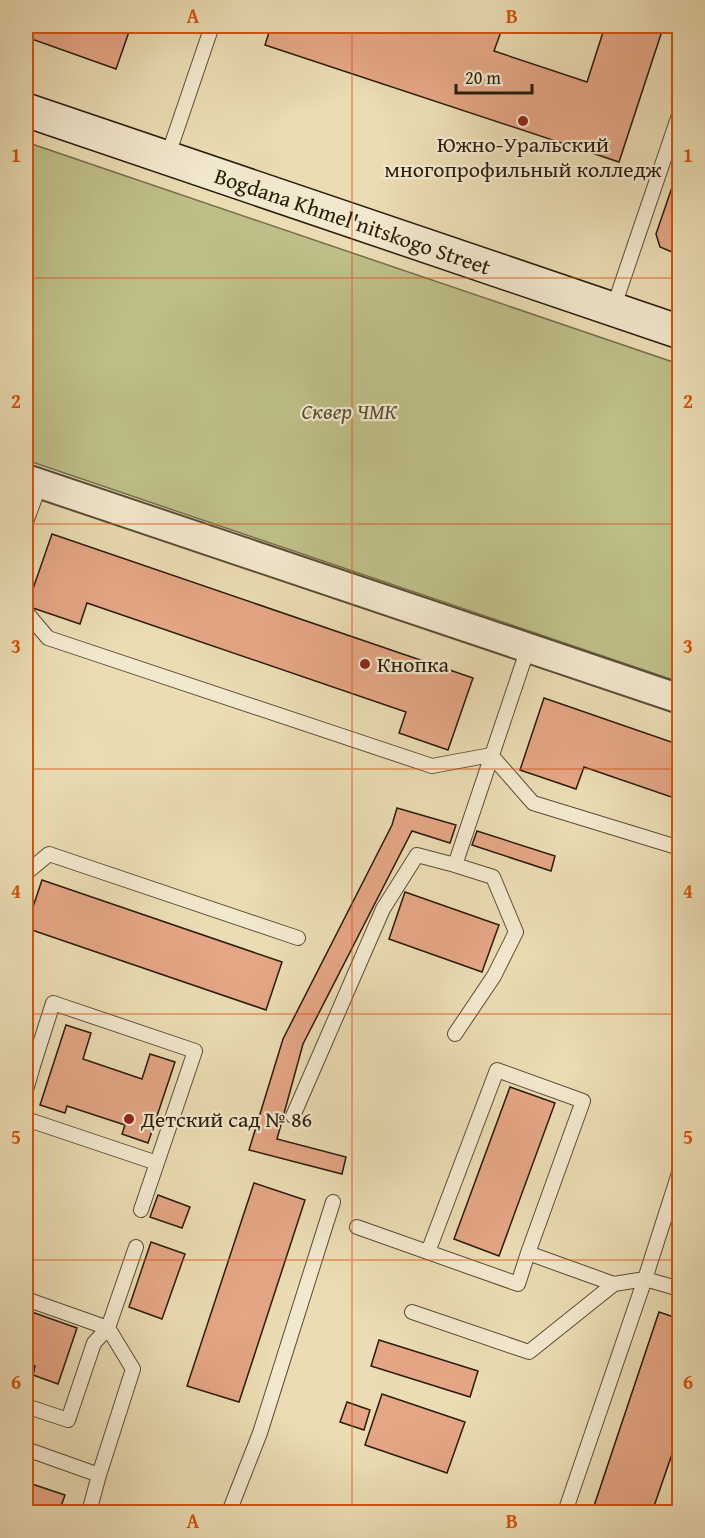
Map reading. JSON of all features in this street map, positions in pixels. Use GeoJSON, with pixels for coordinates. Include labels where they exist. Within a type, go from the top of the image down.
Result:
{"type":"FeatureCollection","features":[{"type":"Feature","properties":{"kind":"main road","name":"Bogdana Khmel'nitskogo Street"},"geometry":{"type":"LineString","coordinates":[[26,110],[680,332]]}},
{"type":"Feature","properties":{"kind":"street"},"geometry":{"type":"LineString","coordinates":[[33,482],[680,699]]}},
{"type":"Feature","properties":{"kind":"lane"},"geometry":{"type":"LineString","coordinates":[[167,158],[212,26]]}},
{"type":"Feature","properties":{"kind":"lane"},"geometry":{"type":"LineString","coordinates":[[613,309],[679,110]]}},
{"type":"Feature","properties":{"kind":"lane"},"geometry":{"type":"LineString","coordinates":[[26,522],[33,482]]}},
{"type":"Feature","properties":{"kind":"lane"},"geometry":{"type":"LineString","coordinates":[[26,612],[48,638],[432,766],[491,755]]}},
{"type":"Feature","properties":{"kind":"lane"},"geometry":{"type":"LineString","coordinates":[[455,865],[528,648]]}},
{"type":"Feature","properties":{"kind":"lane"},"geometry":{"type":"LineString","coordinates":[[491,755],[533,803],[680,848]]}},
{"type":"Feature","properties":{"kind":"lane"},"geometry":{"type":"LineString","coordinates":[[26,873],[49,854],[298,938]]}},
{"type":"Feature","properties":{"kind":"lane"},"geometry":{"type":"LineString","coordinates":[[293,1116],[382,909],[417,855],[493,877],[516,932],[494,976],[455,1034]]}},
{"type":"Feature","properties":{"kind":"lane"},"geometry":{"type":"LineString","coordinates":[[26,1090],[29,1064],[53,1003],[195,1051],[141,1210]]}},
{"type":"Feature","properties":{"kind":"lane"},"geometry":{"type":"LineString","coordinates":[[357,1227],[518,1284],[583,1101],[497,1070],[428,1252]]}},
{"type":"Feature","properties":{"kind":"lane"},"geometry":{"type":"LineString","coordinates":[[26,1119],[157,1163]]}},
{"type":"Feature","properties":{"kind":"lane"},"geometry":{"type":"LineString","coordinates":[[565,1512],[680,1170]]}},
{"type":"Feature","properties":{"kind":"lane"},"geometry":{"type":"LineString","coordinates":[[229,1512],[260,1432],[333,1202]]}},
{"type":"Feature","properties":{"kind":"lane"},"geometry":{"type":"LineString","coordinates":[[26,1406],[68,1420],[94,1343],[108,1328],[136,1246]]}},
{"type":"Feature","properties":{"kind":"lane"},"geometry":{"type":"LineString","coordinates":[[528,1253],[614,1284],[645,1279],[680,1289]]}},
{"type":"Feature","properties":{"kind":"lane"},"geometry":{"type":"LineString","coordinates":[[412,1312],[529,1352],[614,1284]]}},
{"type":"Feature","properties":{"kind":"lane"},"geometry":{"type":"LineString","coordinates":[[26,1299],[108,1328],[133,1369],[89,1512]]}},
{"type":"Feature","properties":{"kind":"lane"},"geometry":{"type":"LineString","coordinates":[[26,1449],[99,1475]]}},
{"type":"Feature","properties":{"kind":"lane"},"geometry":{"type":"LineString","coordinates":[[471,1512],[478,1512]]}},
{"type":"Feature","properties":{"kind":"green space","name":"Сквер ЧМК"},"geometry":{"type":"Polygon","coordinates":[[[26,142],[679,364],[679,682],[26,460],[26,142]]]}},
{"type":"Feature","properties":{"kind":"building"},"geometry":{"type":"Polygon","coordinates":[[[26,26],[131,26],[116,69],[26,37],[26,26]]]}},
{"type":"Feature","properties":{"kind":"building"},"geometry":{"type":"Polygon","coordinates":[[[271,26],[419,26],[432,30],[433,26],[503,26],[494,51],[587,82],[605,26],[644,26],[662,31],[619,162],[265,45],[271,26]]]}},
{"type":"Feature","properties":{"kind":"building"},"geometry":{"type":"Polygon","coordinates":[[[680,164],[680,251],[672,252],[660,247],[656,234],[680,164]]]}},
{"type":"Feature","properties":{"kind":"building"},"geometry":{"type":"Polygon","coordinates":[[[52,534],[473,678],[448,750],[399,733],[406,712],[87,603],[80,624],[27,606],[52,534]]]}},
{"type":"Feature","properties":{"kind":"building"},"geometry":{"type":"Polygon","coordinates":[[[544,698],[680,745],[680,800],[584,767],[576,789],[520,770],[544,698]]]}},
{"type":"Feature","properties":{"kind":"building"},"geometry":{"type":"Polygon","coordinates":[[[397,808],[456,825],[450,843],[412,831],[303,1044],[277,1139],[346,1157],[342,1174],[249,1150],[283,1039],[392,825],[397,808]]]}},
{"type":"Feature","properties":{"kind":"building"},"geometry":{"type":"Polygon","coordinates":[[[477,831],[555,856],[551,871],[472,845],[477,831]]]}},
{"type":"Feature","properties":{"kind":"building"},"geometry":{"type":"Polygon","coordinates":[[[42,880],[282,962],[266,1010],[26,928],[42,880]]]}},
{"type":"Feature","properties":{"kind":"building"},"geometry":{"type":"Polygon","coordinates":[[[405,892],[499,925],[482,972],[389,939],[405,892]]]}},
{"type":"Feature","properties":{"kind":"building"},"geometry":{"type":"Polygon","coordinates":[[[66,1025],[91,1033],[83,1059],[142,1079],[150,1054],[175,1062],[148,1143],[122,1134],[125,1125],[67,1106],[65,1113],[40,1105],[66,1025]]]}},
{"type":"Feature","properties":{"kind":"building"},"geometry":{"type":"Polygon","coordinates":[[[510,1087],[555,1103],[499,1256],[454,1239],[510,1087]]]}},
{"type":"Feature","properties":{"kind":"building"},"geometry":{"type":"Polygon","coordinates":[[[254,1183],[305,1200],[239,1402],[187,1386],[254,1183]]]}},
{"type":"Feature","properties":{"kind":"building"},"geometry":{"type":"Polygon","coordinates":[[[158,1195],[190,1207],[182,1228],[150,1217],[158,1195]]]}},
{"type":"Feature","properties":{"kind":"building"},"geometry":{"type":"Polygon","coordinates":[[[151,1242],[185,1254],[162,1319],[129,1307],[151,1242]]]}},
{"type":"Feature","properties":{"kind":"building"},"geometry":{"type":"Polygon","coordinates":[[[26,1310],[77,1328],[58,1384],[33,1375],[35,1366],[26,1363],[26,1310]]]}},
{"type":"Feature","properties":{"kind":"building"},"geometry":{"type":"Polygon","coordinates":[[[659,1312],[680,1319],[680,1431],[652,1512],[592,1512],[659,1312]]]}},
{"type":"Feature","properties":{"kind":"building"},"geometry":{"type":"Polygon","coordinates":[[[379,1340],[478,1371],[470,1397],[371,1366],[379,1340]]]}},
{"type":"Feature","properties":{"kind":"building"},"geometry":{"type":"Polygon","coordinates":[[[382,1394],[465,1422],[447,1473],[365,1445],[382,1394]]]}},
{"type":"Feature","properties":{"kind":"building"},"geometry":{"type":"Polygon","coordinates":[[[347,1402],[370,1410],[364,1430],[340,1422],[347,1402]]]}},
{"type":"Feature","properties":{"kind":"building"},"geometry":{"type":"Polygon","coordinates":[[[26,1482],[65,1495],[59,1512],[26,1512],[26,1482]]]}},
{"type":"Feature","properties":{"kind":"place","name":"Южно-Уральский многопрофильный колледж"},"geometry":{"type":"Point","coordinates":[523,121]}},
{"type":"Feature","properties":{"kind":"place","name":"Кнопка"},"geometry":{"type":"Point","coordinates":[365,664]}},
{"type":"Feature","properties":{"kind":"place","name":"Детский сад № 86"},"geometry":{"type":"Point","coordinates":[129,1119]}}]}
